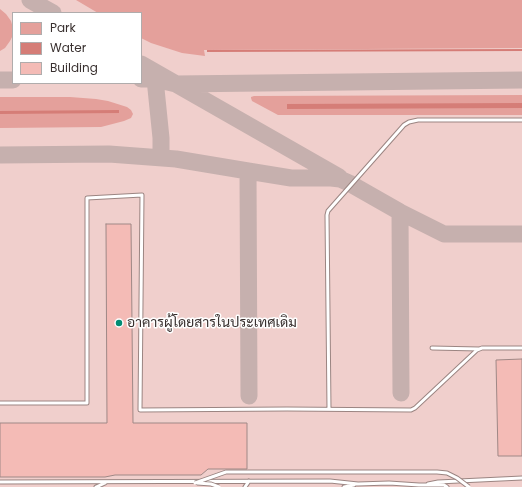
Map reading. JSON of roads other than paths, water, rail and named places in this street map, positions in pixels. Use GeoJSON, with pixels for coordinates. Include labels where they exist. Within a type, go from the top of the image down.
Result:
{"type":"FeatureCollection","features":[{"type":"Feature","properties":{"kind":"lane"},"geometry":{"type":"LineString","coordinates":[[329,409],[328,211],[404,125],[409,122],[418,120],[522,120]]}},
{"type":"Feature","properties":{"kind":"lane"},"geometry":{"type":"LineString","coordinates":[[0,403],[87,403],[87,198],[142,195],[140,410],[412,410],[479,349]]}},
{"type":"Feature","properties":{"kind":"lane"},"geometry":{"type":"LineString","coordinates":[[432,348],[522,348]]}},
{"type":"Feature","properties":{"kind":"lane"},"geometry":{"type":"LineString","coordinates":[[195,482],[226,472],[437,472],[457,478],[469,487]]}},
{"type":"Feature","properties":{"kind":"lane"},"geometry":{"type":"LineString","coordinates":[[419,485],[438,482],[522,478]]}},
{"type":"Feature","properties":{"kind":"lane"},"geometry":{"type":"LineString","coordinates":[[210,481],[210,487]]}},
{"type":"Feature","properties":{"kind":"lane"},"geometry":{"type":"LineString","coordinates":[[245,487],[249,481]]}},
{"type":"Feature","properties":{"kind":"lane"},"geometry":{"type":"LineString","coordinates":[[0,482],[330,481],[358,484]]}},
{"type":"Feature","properties":{"kind":"lane"},"geometry":{"type":"LineString","coordinates":[[96,487],[105,483],[195,482],[211,484],[219,487]]}},
{"type":"Feature","properties":{"kind":"lane"},"geometry":{"type":"LineString","coordinates":[[344,487],[358,484],[389,482],[419,485],[444,485],[447,487]]}},
{"type":"Feature","properties":{"kind":"water"},"geometry":{"type":"Polygon","coordinates":[[[522,49],[522,51],[207,52],[207,50],[522,49]]]}},
{"type":"Feature","properties":{"kind":"water"},"geometry":{"type":"Polygon","coordinates":[[[522,103],[522,108],[287,109],[287,104],[522,103]]]}},
{"type":"Feature","properties":{"kind":"water"},"geometry":{"type":"Polygon","coordinates":[[[119,110],[119,113],[0,114],[0,111],[119,110]]]}},
{"type":"Feature","properties":{"kind":"place","name":"อาคารผู้โดยสารในประเทศเดิม"},"geometry":{"type":"Point","coordinates":[119,323]}}]}
